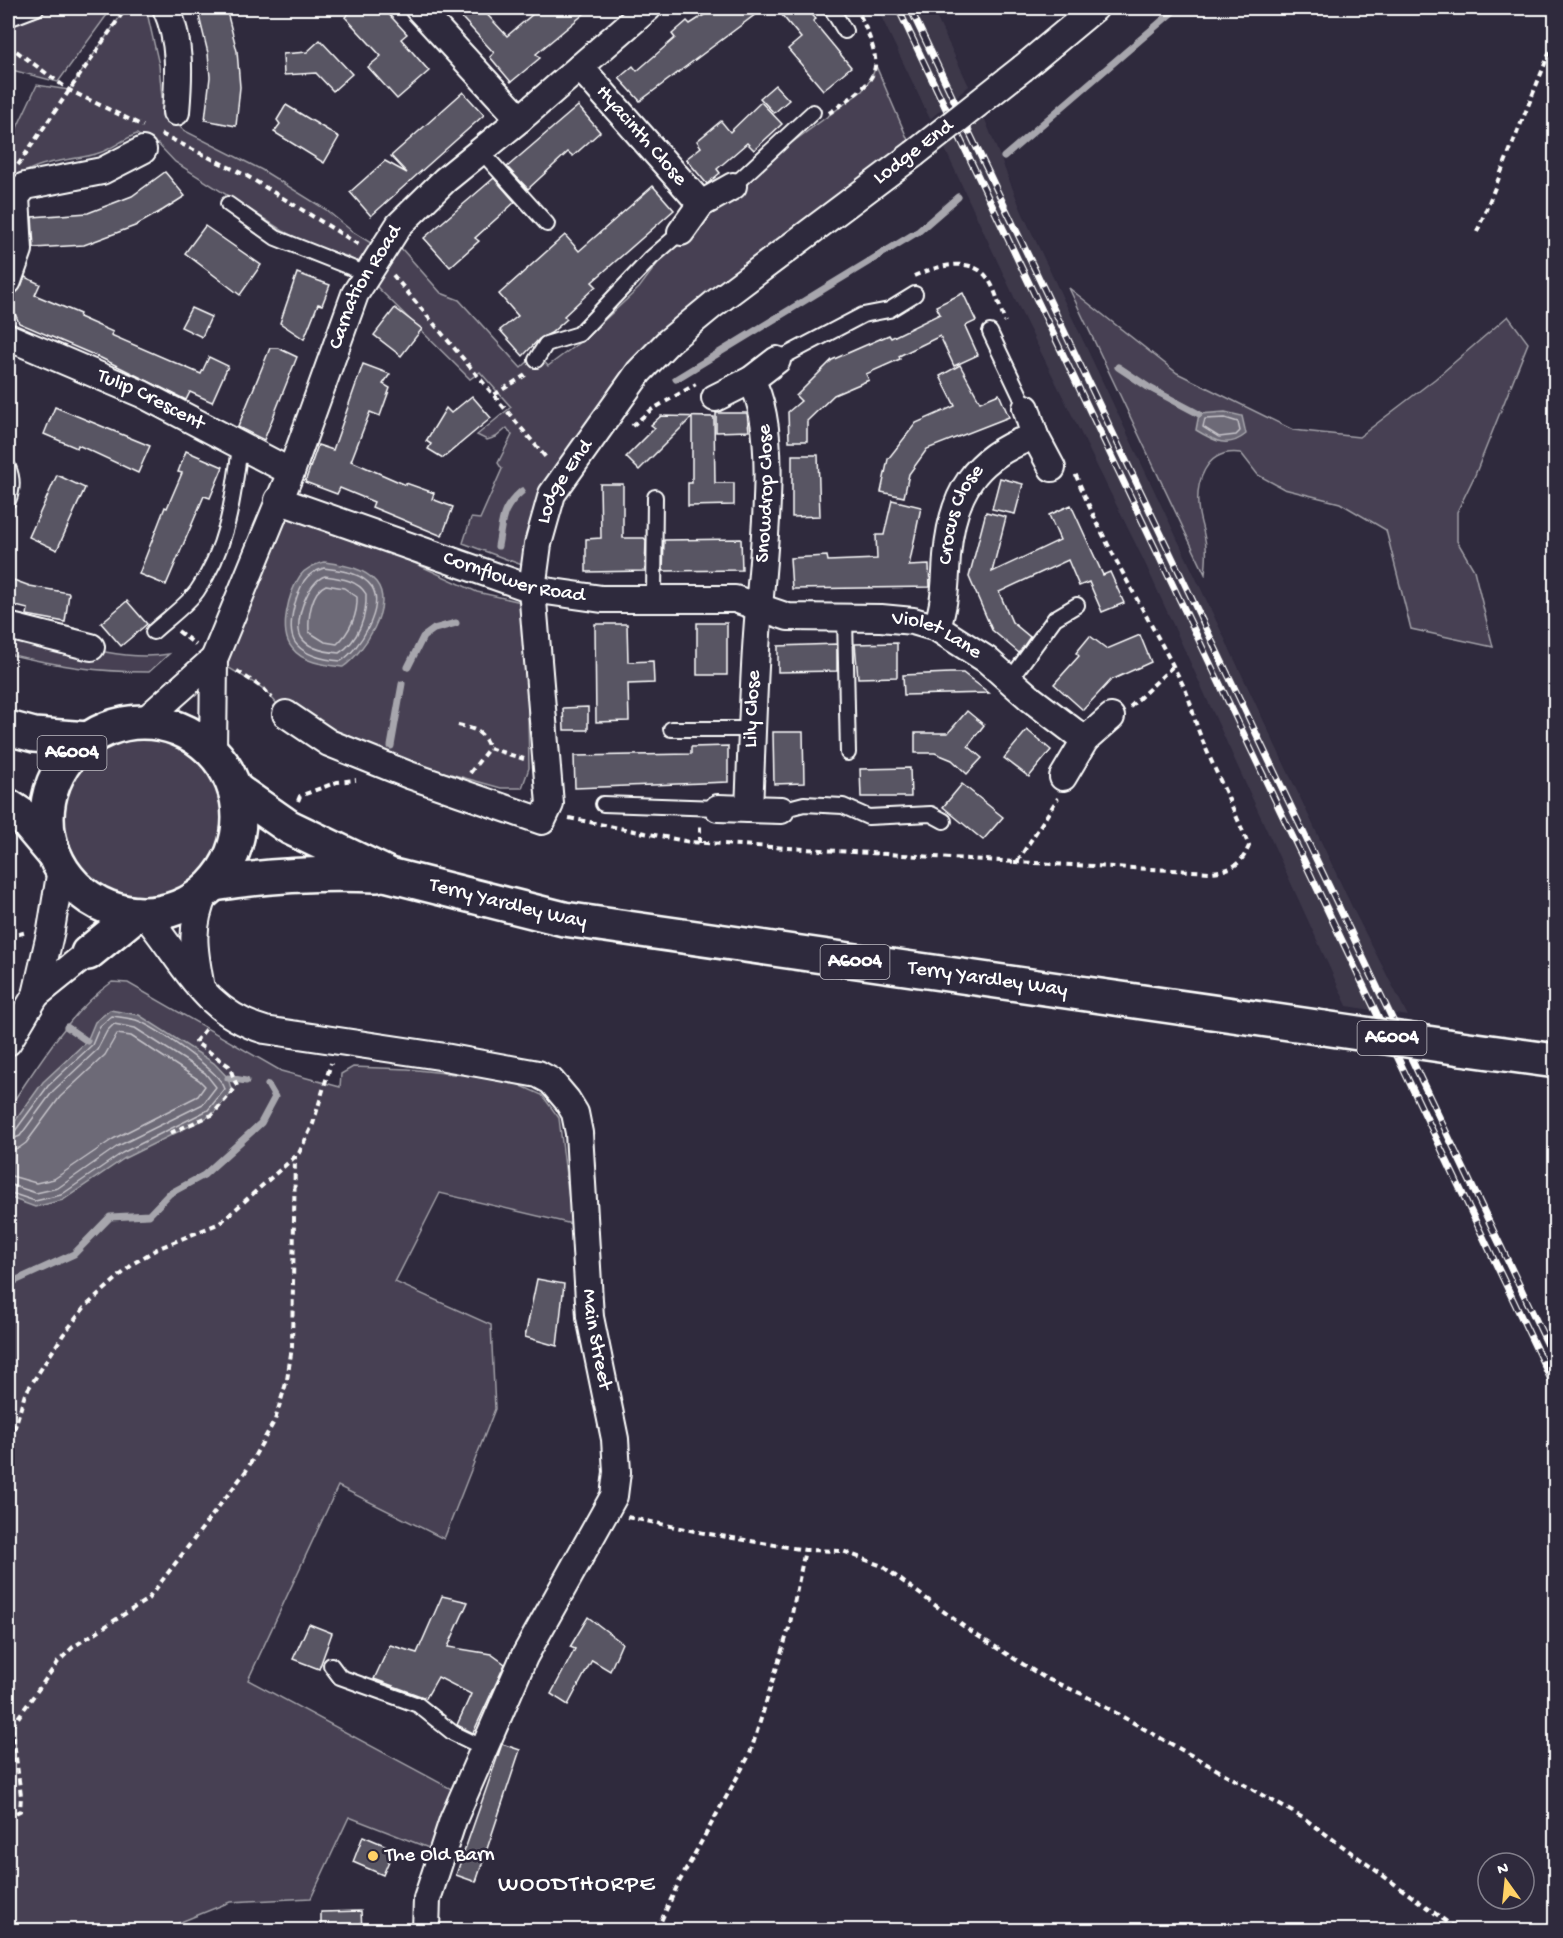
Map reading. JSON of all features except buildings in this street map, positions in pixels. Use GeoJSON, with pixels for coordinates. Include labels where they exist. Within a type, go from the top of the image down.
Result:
{"type":"FeatureCollection","features":[{"type":"Feature","properties":{"kind":"main road","name":"A6004"},"geometry":{"type":"LineString","coordinates":[[8,806],[20,814],[83,894],[107,908],[140,915],[171,911],[210,888],[235,848],[240,825],[236,789],[224,765],[213,751],[182,730],[164,724],[143,722],[121,724],[88,739],[64,762],[50,794],[47,830],[57,860]]}},
{"type":"Feature","properties":{"kind":"main road","name":"A6004"},"geometry":{"type":"LineString","coordinates":[[8,729],[34,735],[88,739]]}},
{"type":"Feature","properties":{"kind":"main road","name":"Terry Yardley Way"},"geometry":{"type":"LineString","coordinates":[[236,789],[289,827],[389,875],[564,919],[1556,1061]]}},
{"type":"Feature","properties":{"kind":"main road","name":"Terry Yardley Way"},"geometry":{"type":"LineString","coordinates":[[210,888],[313,872],[389,875]]}},
{"type":"Feature","properties":{"kind":"main road"},"geometry":{"type":"LineString","coordinates":[[88,952],[140,915]]}},
{"type":"Feature","properties":{"kind":"street"},"geometry":{"type":"LineString","coordinates":[[165,8],[176,41],[179,71],[176,112]]}},
{"type":"Feature","properties":{"kind":"street"},"geometry":{"type":"LineString","coordinates":[[418,8],[520,119]]}},
{"type":"Feature","properties":{"kind":"street","name":"Carnation Road"},"geometry":{"type":"LineString","coordinates":[[213,751],[214,659],[291,472],[351,304],[367,274],[399,225],[445,180],[520,119],[648,8]]}},
{"type":"Feature","properties":{"kind":"street","name":"Lodge End"},"geometry":{"type":"LineString","coordinates":[[549,809],[532,589],[538,544],[552,494],[639,372],[669,341],[714,304],[914,154],[1095,8]]}},
{"type":"Feature","properties":{"kind":"street","name":"Hyacinth Close"},"geometry":{"type":"LineString","coordinates":[[580,67],[701,204]]}},
{"type":"Feature","properties":{"kind":"street"},"geometry":{"type":"LineString","coordinates":[[8,281],[20,250],[16,197],[25,186],[102,171],[143,150]]}},
{"type":"Feature","properties":{"kind":"street","name":"Hyacinth Close"},"geometry":{"type":"LineString","coordinates":[[681,232],[701,204],[733,186]]}},
{"type":"Feature","properties":{"kind":"street","name":"Tulip Crescent"},"geometry":{"type":"LineString","coordinates":[[8,337],[142,394],[291,472]]}},
{"type":"Feature","properties":{"kind":"street"},"geometry":{"type":"LineString","coordinates":[[710,388],[751,380],[777,360]]}},
{"type":"Feature","properties":{"kind":"street","name":"Snowdrop Close"},"geometry":{"type":"LineString","coordinates":[[751,380],[760,396],[765,414],[767,491],[759,608]]}},
{"type":"Feature","properties":{"kind":"street"},"geometry":{"type":"LineString","coordinates":[[1026,408],[1035,436],[1062,466]]}},
{"type":"Feature","properties":{"kind":"street","name":"Crocus Close"},"geometry":{"type":"LineString","coordinates":[[937,628],[946,594],[951,532],[957,506],[970,479],[988,458],[1010,445],[1035,436]]}},
{"type":"Feature","properties":{"kind":"street","name":"Cornflower Road"},"geometry":{"type":"LineString","coordinates":[[278,500],[532,589],[602,599],[735,599],[759,608]]}},
{"type":"Feature","properties":{"kind":"street","name":"Violet Lane"},"geometry":{"type":"LineString","coordinates":[[759,608],[788,617],[903,620],[937,628],[987,660],[1085,740]]}},
{"type":"Feature","properties":{"kind":"street","name":"Lily Close"},"geometry":{"type":"LineString","coordinates":[[748,809],[759,608]]}},
{"type":"Feature","properties":{"kind":"street"},"geometry":{"type":"LineString","coordinates":[[8,626],[91,647]]}},
{"type":"Feature","properties":{"kind":"street","name":"Carnation Road"},"geometry":{"type":"LineString","coordinates":[[143,722],[214,659]]}},
{"type":"Feature","properties":{"kind":"street"},"geometry":{"type":"LineString","coordinates":[[286,714],[329,743],[523,816],[542,821],[549,809]]}},
{"type":"Feature","properties":{"kind":"street"},"geometry":{"type":"LineString","coordinates":[[1063,777],[1085,740],[1111,717]]}},
{"type":"Feature","properties":{"kind":"street"},"geometry":{"type":"LineString","coordinates":[[718,808],[781,810]]}},
{"type":"Feature","properties":{"kind":"street"},"geometry":{"type":"LineString","coordinates":[[8,1042],[36,995],[51,930],[57,860]]}},
{"type":"Feature","properties":{"kind":"street"},"geometry":{"type":"LineString","coordinates":[[201,989],[196,959],[195,921],[210,888]]}},
{"type":"Feature","properties":{"kind":"street","name":"Main Street"},"geometry":{"type":"LineString","coordinates":[[140,915],[201,989],[221,1009],[243,1024],[265,1030],[439,1056],[538,1074],[551,1082],[575,1113],[582,1162],[590,1317],[615,1438],[617,1472],[614,1496],[525,1657],[484,1748],[453,1820],[427,1899],[426,1930]]}},
{"type":"Feature","properties":{"kind":"street"},"geometry":{"type":"LineString","coordinates":[[36,995],[88,952]]}},
{"type":"Feature","properties":{"kind":"lane"},"geometry":{"type":"LineString","coordinates":[[8,19],[37,8]]}},
{"type":"Feature","properties":{"kind":"lane"},"geometry":{"type":"LineString","coordinates":[[831,8],[845,31]]}},
{"type":"Feature","properties":{"kind":"lane"},"geometry":{"type":"LineString","coordinates":[[733,186],[813,112]]}},
{"type":"Feature","properties":{"kind":"lane"},"geometry":{"type":"LineString","coordinates":[[481,151],[547,224]]}},
{"type":"Feature","properties":{"kind":"lane"},"geometry":{"type":"LineString","coordinates":[[228,204],[276,238],[367,274]]}},
{"type":"Feature","properties":{"kind":"lane"},"geometry":{"type":"LineString","coordinates":[[536,360],[546,344],[579,334],[651,258],[681,232]]}},
{"type":"Feature","properties":{"kind":"lane"},"geometry":{"type":"LineString","coordinates":[[777,360],[862,315],[889,310],[915,294]]}},
{"type":"Feature","properties":{"kind":"lane"},"geometry":{"type":"LineString","coordinates":[[990,332],[1026,408]]}},
{"type":"Feature","properties":{"kind":"lane"},"geometry":{"type":"LineString","coordinates":[[153,632],[196,592],[229,525],[240,447]]}},
{"type":"Feature","properties":{"kind":"lane"},"geometry":{"type":"LineString","coordinates":[[8,467],[12,490],[8,501]]}},
{"type":"Feature","properties":{"kind":"lane"},"geometry":{"type":"LineString","coordinates":[[654,598],[655,497]]}},
{"type":"Feature","properties":{"kind":"lane"},"geometry":{"type":"LineString","coordinates":[[1011,680],[1055,618],[1077,605]]}},
{"type":"Feature","properties":{"kind":"lane"},"geometry":{"type":"LineString","coordinates":[[845,618],[849,753]]}},
{"type":"Feature","properties":{"kind":"lane"},"geometry":{"type":"LineString","coordinates":[[671,729],[753,729]]}},
{"type":"Feature","properties":{"kind":"lane"},"geometry":{"type":"LineString","coordinates":[[603,804],[718,808]]}},
{"type":"Feature","properties":{"kind":"lane"},"geometry":{"type":"LineString","coordinates":[[781,810],[804,804],[843,806],[868,817],[931,814],[944,821]]}},
{"type":"Feature","properties":{"kind":"lane"},"geometry":{"type":"LineString","coordinates":[[331,1665],[340,1677],[418,1705],[453,1733],[484,1748]]}},
{"type":"Feature","properties":{"kind":"path"},"geometry":{"type":"LineString","coordinates":[[12,176],[22,154],[126,8]]}},
{"type":"Feature","properties":{"kind":"path"},"geometry":{"type":"LineString","coordinates":[[813,112],[822,118],[862,91],[871,79],[877,60],[876,53],[857,8]]}},
{"type":"Feature","properties":{"kind":"path"},"geometry":{"type":"LineString","coordinates":[[1477,232],[1551,49]]}},
{"type":"Feature","properties":{"kind":"path"},"geometry":{"type":"LineString","coordinates":[[904,280],[933,268],[951,265],[965,265],[981,270],[991,282],[1007,326]]}},
{"type":"Feature","properties":{"kind":"path"},"geometry":{"type":"LineString","coordinates":[[629,428],[651,410],[710,388]]}},
{"type":"Feature","properties":{"kind":"path"},"geometry":{"type":"LineString","coordinates":[[549,809],[690,842],[1014,862],[1211,872],[1230,870],[1243,860],[1248,846],[1199,733],[1186,691],[1088,505],[1062,466]]}},
{"type":"Feature","properties":{"kind":"path"},"geometry":{"type":"LineString","coordinates":[[165,621],[214,659],[264,689],[286,714]]}},
{"type":"Feature","properties":{"kind":"path"},"geometry":{"type":"LineString","coordinates":[[1111,717],[1137,704],[1172,667]]}},
{"type":"Feature","properties":{"kind":"path"},"geometry":{"type":"LineString","coordinates":[[458,725],[476,729],[484,735],[489,748],[547,768]]}},
{"type":"Feature","properties":{"kind":"path"},"geometry":{"type":"LineString","coordinates":[[1014,862],[1017,862],[1061,793],[1063,777]]}},
{"type":"Feature","properties":{"kind":"path"},"geometry":{"type":"LineString","coordinates":[[289,827],[300,796],[337,782],[366,779]]}},
{"type":"Feature","properties":{"kind":"path"},"geometry":{"type":"LineString","coordinates":[[8,937],[15,935]]}},
{"type":"Feature","properties":{"kind":"path"},"geometry":{"type":"LineString","coordinates":[[170,1133],[212,1115],[237,1086],[229,1066],[195,1042],[221,1009]]}},
{"type":"Feature","properties":{"kind":"path"},"geometry":{"type":"LineString","coordinates":[[8,1450],[25,1394],[84,1308],[134,1263],[157,1249],[220,1223],[295,1156],[313,1125],[338,1042]]}},
{"type":"Feature","properties":{"kind":"path"},"geometry":{"type":"LineString","coordinates":[[12,1726],[58,1662],[73,1647],[148,1599],[246,1471],[275,1420],[287,1380],[291,1347],[295,1156]]}},
{"type":"Feature","properties":{"kind":"path"},"geometry":{"type":"LineString","coordinates":[[606,1512],[709,1534],[805,1550],[843,1551],[882,1566],[970,1631],[1045,1678],[1082,1694],[1305,1819],[1458,1930]]}},
{"type":"Feature","properties":{"kind":"path"},"geometry":{"type":"LineString","coordinates":[[657,1930],[678,1884],[750,1754],[789,1628],[805,1550]]}},
{"type":"Feature","properties":{"kind":"path"},"geometry":{"type":"LineString","coordinates":[[8,1695],[21,1796],[20,1811],[8,1816]]}},
{"type":"Feature","properties":{"kind":"shaded area"},"geometry":{"type":"Polygon","coordinates":[[[8,8],[112,8],[58,82],[8,69],[8,8]]]}},
{"type":"Feature","properties":{"kind":"shaded area"},"geometry":{"type":"Polygon","coordinates":[[[126,8],[146,8],[159,65],[163,109],[183,130],[262,170],[325,209],[353,232],[382,250],[401,248],[441,293],[459,300],[521,368],[537,353],[548,366],[584,339],[639,288],[681,232],[733,186],[862,91],[871,79],[876,66],[914,154],[714,304],[535,506],[522,565],[463,543],[471,518],[480,519],[502,469],[498,463],[512,435],[507,428],[496,437],[487,440],[477,435],[511,407],[480,372],[470,379],[377,287],[377,259],[370,269],[346,256],[314,247],[283,231],[175,162],[158,144],[152,145],[137,134],[99,153],[39,166],[19,177],[12,185],[8,281],[8,147],[37,85],[69,90],[126,8]]]}},
{"type":"Feature","properties":{"kind":"shaded area"},"geometry":{"type":"Polygon","coordinates":[[[877,8],[932,8],[969,86],[930,119],[877,8]]]}},
{"type":"Feature","properties":{"kind":"shaded area"},"geometry":{"type":"Polygon","coordinates":[[[982,112],[1022,212],[1354,911],[1408,1016],[1347,1006],[1144,561],[1022,314],[944,147],[982,112]]]}},
{"type":"Feature","properties":{"kind":"shaded area"},"geometry":{"type":"Polygon","coordinates":[[[1069,288],[1177,373],[1293,430],[1359,437],[1435,379],[1508,316],[1528,343],[1475,475],[1457,512],[1457,541],[1474,570],[1493,647],[1411,629],[1386,530],[1340,503],[1284,489],[1258,475],[1241,453],[1219,456],[1205,470],[1201,480],[1198,502],[1206,546],[1205,574],[1069,288]]]}},
{"type":"Feature","properties":{"kind":"shaded area"},"geometry":{"type":"Polygon","coordinates":[[[278,500],[477,592],[526,603],[529,768],[522,788],[501,788],[411,763],[286,714],[264,689],[214,659],[278,500]]]}},
{"type":"Feature","properties":{"kind":"shaded area"},"geometry":{"type":"Polygon","coordinates":[[[8,626],[108,653],[149,656],[169,654],[149,672],[112,671],[61,665],[8,654],[8,626]]]}},
{"type":"Feature","properties":{"kind":"shaded area"},"geometry":{"type":"Polygon","coordinates":[[[143,722],[180,729],[211,750],[232,781],[239,818],[232,855],[211,886],[180,907],[143,914],[106,907],[75,886],[54,855],[47,818],[54,781],[75,750],[106,729],[143,722]]]}},
{"type":"Feature","properties":{"kind":"shaded area"},"geometry":{"type":"Polygon","coordinates":[[[112,982],[128,983],[281,1071],[340,1087],[341,1074],[353,1067],[408,1069],[508,1080],[542,1095],[559,1118],[572,1224],[440,1193],[395,1282],[491,1325],[495,1409],[444,1539],[338,1486],[248,1680],[457,1792],[434,1850],[349,1817],[311,1898],[230,1902],[161,1930],[8,1930],[8,1109],[68,1024],[81,1009],[112,982]]]}},
{"type":"Feature","properties":{"kind":"water"},"geometry":{"type":"Polygon","coordinates":[[[1225,412],[1242,416],[1246,434],[1233,441],[1221,442],[1196,430],[1199,414],[1225,412]]]}},
{"type":"Feature","properties":{"kind":"water"},"geometry":{"type":"Polygon","coordinates":[[[324,562],[365,573],[376,582],[381,592],[382,603],[374,628],[359,651],[343,667],[302,657],[292,648],[286,632],[285,622],[289,601],[296,583],[305,571],[324,562]]]}},
{"type":"Feature","properties":{"kind":"water"},"geometry":{"type":"Polygon","coordinates":[[[110,1010],[139,1015],[214,1063],[228,1078],[232,1092],[212,1115],[125,1158],[63,1200],[35,1207],[8,1197],[8,1131],[43,1082],[87,1041],[95,1022],[110,1010]]]}},
{"type":"Feature","properties":{"kind":"waterway"},"geometry":{"type":"LineString","coordinates":[[1004,157],[1177,8]]}},
{"type":"Feature","properties":{"kind":"waterway"},"geometry":{"type":"LineString","coordinates":[[676,379],[919,231],[958,197]]}},
{"type":"Feature","properties":{"kind":"waterway"},"geometry":{"type":"LineString","coordinates":[[1118,367],[1148,387],[1199,414]]}},
{"type":"Feature","properties":{"kind":"waterway"},"geometry":{"type":"LineString","coordinates":[[498,546],[506,510],[522,491]]}},
{"type":"Feature","properties":{"kind":"waterway"},"geometry":{"type":"LineString","coordinates":[[408,667],[423,637],[434,629],[456,623]]}},
{"type":"Feature","properties":{"kind":"waterway"},"geometry":{"type":"LineString","coordinates":[[391,746],[402,684]]}},
{"type":"Feature","properties":{"kind":"waterway"},"geometry":{"type":"LineString","coordinates":[[67,1027],[87,1041]]}},
{"type":"Feature","properties":{"kind":"waterway"},"geometry":{"type":"LineString","coordinates":[[228,1078],[246,1081]]}},
{"type":"Feature","properties":{"kind":"waterway"},"geometry":{"type":"LineString","coordinates":[[8,1284],[74,1254],[110,1217],[149,1215],[169,1194],[204,1175],[261,1123],[275,1097],[268,1085]]}},
{"type":"Feature","properties":{"kind":"railway"},"geometry":{"type":"LineString","coordinates":[[898,8],[1556,1390]]}},
{"type":"Feature","properties":{"kind":"railway"},"geometry":{"type":"LineString","coordinates":[[910,8],[1556,1362]]}},
{"type":"Feature","properties":{"kind":"place","name":"The Old Barn"},"geometry":{"type":"Point","coordinates":[373,1856]}},
{"type":"Feature","properties":{"kind":"district","name":"WOODTHORPE"},"geometry":{"type":"Point","coordinates":[577,1885]}}]}
